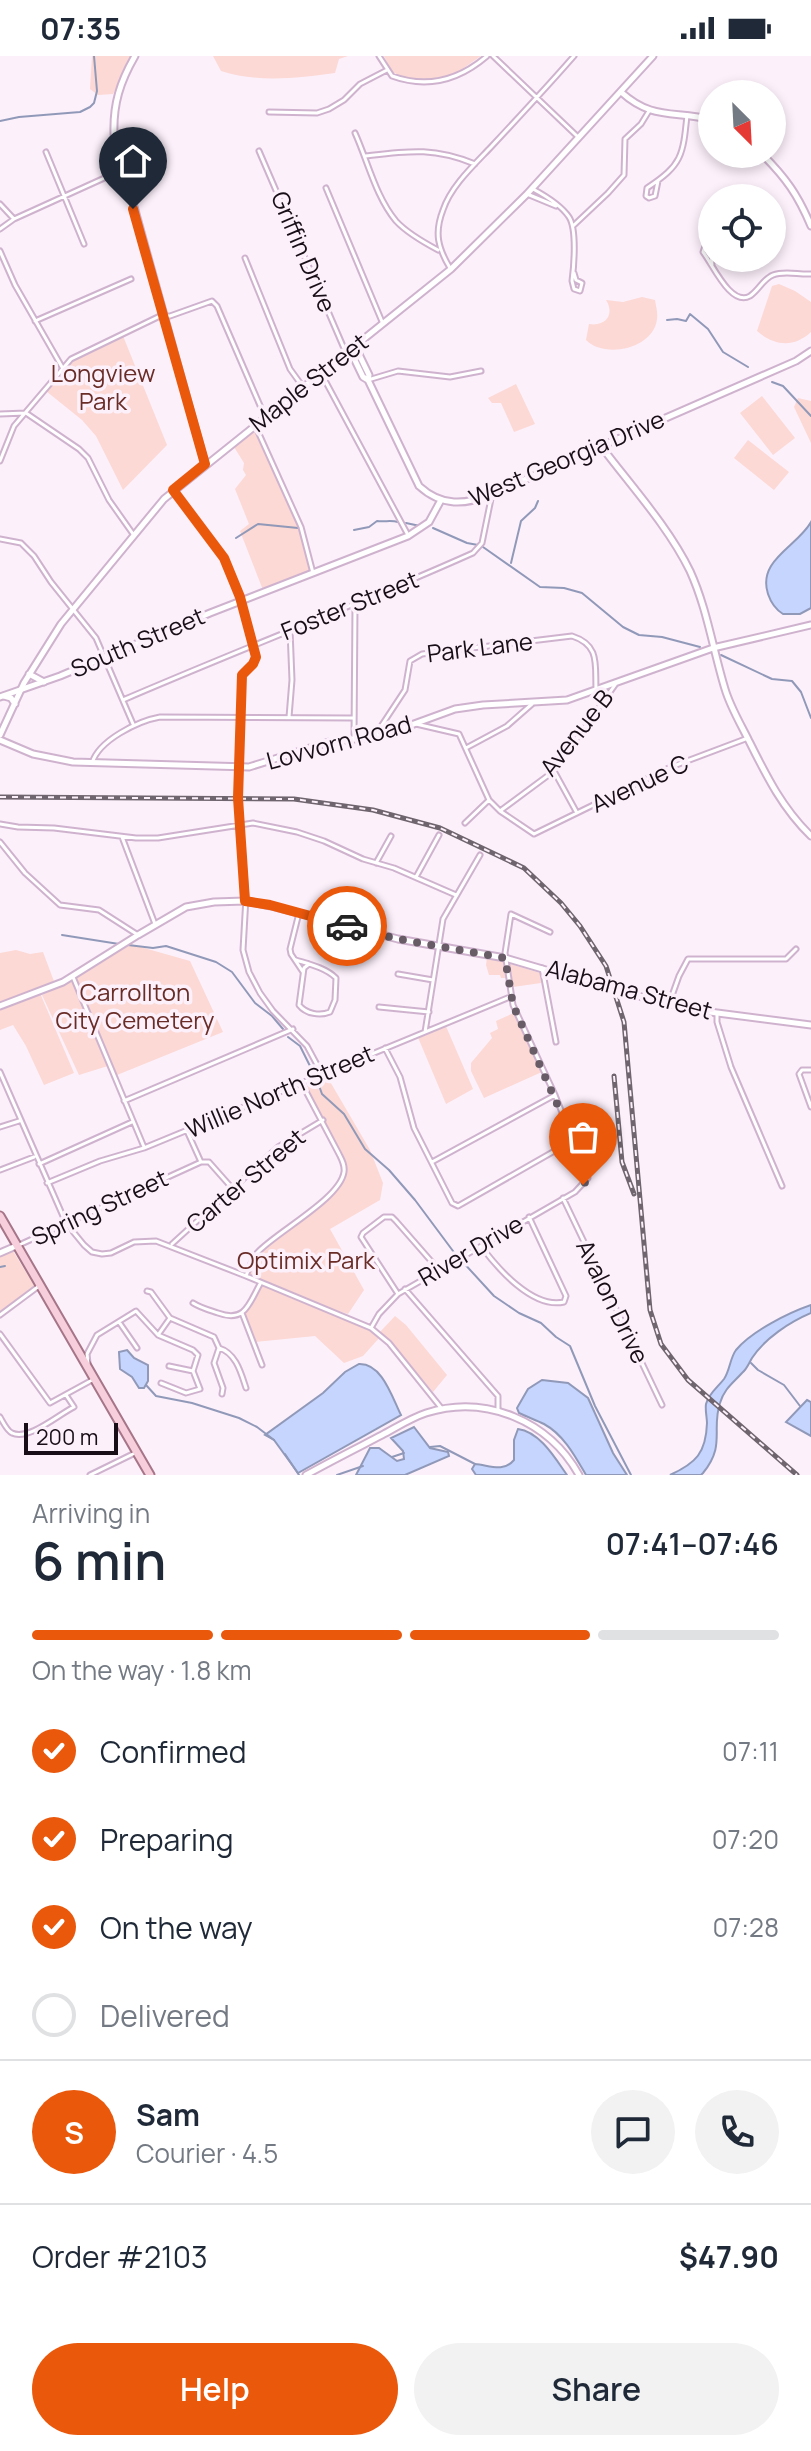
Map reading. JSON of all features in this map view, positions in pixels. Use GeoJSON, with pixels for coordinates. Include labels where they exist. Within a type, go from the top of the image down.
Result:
{"type":"FeatureCollection","features":[{"type":"Feature","properties":{"kind":"main road"},"geometry":{"type":"LineString","coordinates":[[0,1216],[150,1475]]}},
{"type":"Feature","properties":{"kind":"street"},"geometry":{"type":"LineString","coordinates":[[135,56],[120,83],[113,116],[114,134],[205,464]]}},
{"type":"Feature","properties":{"kind":"street"},"geometry":{"type":"LineString","coordinates":[[379,56],[392,76],[410,81],[444,80],[462,75],[487,56]]}},
{"type":"Feature","properties":{"kind":"street"},"geometry":{"type":"LineString","coordinates":[[493,56],[578,138]]}},
{"type":"Feature","properties":{"kind":"street"},"geometry":{"type":"LineString","coordinates":[[440,251],[439,226],[446,201],[475,164],[574,56]]}},
{"type":"Feature","properties":{"kind":"street","name":"Maple Street"},"geometry":{"type":"LineString","coordinates":[[0,738],[29,674],[73,608],[173,490],[451,269],[527,194],[653,56]]}},
{"type":"Feature","properties":{"kind":"street"},"geometry":{"type":"LineString","coordinates":[[269,112],[317,113],[329,109],[344,100],[360,84],[387,70]]}},
{"type":"Feature","properties":{"kind":"street"},"geometry":{"type":"LineString","coordinates":[[621,92],[649,111],[698,117]]}},
{"type":"Feature","properties":{"kind":"street"},"geometry":{"type":"LineString","coordinates":[[573,226],[624,175],[625,139],[649,111]]}},
{"type":"Feature","properties":{"kind":"street"},"geometry":{"type":"LineString","coordinates":[[658,181],[673,169],[679,159],[687,115]]}},
{"type":"Feature","properties":{"kind":"street"},"geometry":{"type":"LineString","coordinates":[[355,133],[388,209],[398,223],[440,251],[451,269]]}},
{"type":"Feature","properties":{"kind":"street","name":"Griffin Drive"},"geometry":{"type":"LineString","coordinates":[[259,151],[351,350]]}},
{"type":"Feature","properties":{"kind":"street"},"geometry":{"type":"LineString","coordinates":[[365,156],[431,151],[475,164]]}},
{"type":"Feature","properties":{"kind":"street"},"geometry":{"type":"LineString","coordinates":[[46,152],[84,244]]}},
{"type":"Feature","properties":{"kind":"street"},"geometry":{"type":"LineString","coordinates":[[776,168],[789,182],[811,226]]}},
{"type":"Feature","properties":{"kind":"street"},"geometry":{"type":"LineString","coordinates":[[0,229],[14,219],[122,170]]}},
{"type":"Feature","properties":{"kind":"street"},"geometry":{"type":"LineString","coordinates":[[326,188],[383,324]]}},
{"type":"Feature","properties":{"kind":"street"},"geometry":{"type":"LineString","coordinates":[[532,188],[550,199],[571,219],[574,273]]}},
{"type":"Feature","properties":{"kind":"street"},"geometry":{"type":"LineString","coordinates":[[527,194],[560,208]]}},
{"type":"Feature","properties":{"kind":"street"},"geometry":{"type":"LineString","coordinates":[[0,204],[14,219]]}},
{"type":"Feature","properties":{"kind":"street"},"geometry":{"type":"LineString","coordinates":[[0,251],[1,258],[63,368]]}},
{"type":"Feature","properties":{"kind":"street"},"geometry":{"type":"LineString","coordinates":[[245,258],[290,369],[303,387]]}},
{"type":"Feature","properties":{"kind":"street"},"geometry":{"type":"LineString","coordinates":[[716,272],[724,284],[740,298],[749,296],[775,274],[811,274]]}},
{"type":"Feature","properties":{"kind":"street"},"geometry":{"type":"LineString","coordinates":[[35,321],[131,279]]}},
{"type":"Feature","properties":{"kind":"street"},"geometry":{"type":"LineString","coordinates":[[0,461],[10,433],[78,354],[165,315],[212,301],[217,306],[265,417]]}},
{"type":"Feature","properties":{"kind":"street","name":"West Georgia Drive"},"geometry":{"type":"LineString","coordinates":[[351,350],[369,375],[368,380],[415,479],[430,495],[441,500],[465,503],[800,359],[811,351]]}},
{"type":"Feature","properties":{"kind":"street"},"geometry":{"type":"LineString","coordinates":[[368,380],[398,371],[450,377],[481,371]]}},
{"type":"Feature","properties":{"kind":"street"},"geometry":{"type":"LineString","coordinates":[[321,373],[408,536]]}},
{"type":"Feature","properties":{"kind":"street"},"geometry":{"type":"LineString","coordinates":[[0,414],[26,413],[88,458],[109,500],[133,534]]}},
{"type":"Feature","properties":{"kind":"street"},"geometry":{"type":"LineString","coordinates":[[255,425],[301,527],[313,573]]}},
{"type":"Feature","properties":{"kind":"street"},"geometry":{"type":"LineString","coordinates":[[601,446],[682,557],[698,591],[726,692],[775,792],[811,836]]}},
{"type":"Feature","properties":{"kind":"street"},"geometry":{"type":"LineString","coordinates":[[173,490],[221,553],[241,601],[256,657],[242,675],[240,716],[240,824],[245,901],[242,942],[249,972],[266,1003],[307,1046],[322,1074]]}},
{"type":"Feature","properties":{"kind":"street","name":"Foster Street"},"geometry":{"type":"LineString","coordinates":[[123,700],[252,645],[355,606],[473,553],[482,543],[492,494]]}},
{"type":"Feature","properties":{"kind":"street","name":"South Street"},"geometry":{"type":"LineString","coordinates":[[2,697],[408,536],[429,522],[441,500]]}},
{"type":"Feature","properties":{"kind":"street"},"geometry":{"type":"LineString","coordinates":[[0,539],[21,543],[96,638],[133,725]]}},
{"type":"Feature","properties":{"kind":"street"},"geometry":{"type":"LineString","coordinates":[[354,739],[355,606]]}},
{"type":"Feature","properties":{"kind":"street","name":"Lovvorn Road"},"geometry":{"type":"LineString","coordinates":[[0,738],[46,758],[92,763],[255,766],[329,742],[374,737],[455,709],[567,700],[713,648],[811,625]]}},
{"type":"Feature","properties":{"kind":"street"},"geometry":{"type":"LineString","coordinates":[[289,717],[292,680],[290,630]]}},
{"type":"Feature","properties":{"kind":"street","name":"Park Lane"},"geometry":{"type":"LineString","coordinates":[[374,737],[405,690],[411,659],[422,654],[572,636],[584,640],[594,653],[596,690]]}},
{"type":"Feature","properties":{"kind":"street"},"geometry":{"type":"LineString","coordinates":[[29,674],[44,682]]}},
{"type":"Feature","properties":{"kind":"street","name":"Avenue B"},"geometry":{"type":"LineString","coordinates":[[500,811],[554,771],[616,683]]}},
{"type":"Feature","properties":{"kind":"street"},"geometry":{"type":"LineString","coordinates":[[2,697],[11,698],[15,704]]}},
{"type":"Feature","properties":{"kind":"street"},"geometry":{"type":"LineString","coordinates":[[466,748],[507,726],[535,701]]}},
{"type":"Feature","properties":{"kind":"street"},"geometry":{"type":"LineString","coordinates":[[92,763],[99,751],[133,725],[160,717],[353,718]]}},
{"type":"Feature","properties":{"kind":"street"},"geometry":{"type":"LineString","coordinates":[[416,724],[459,734],[489,800],[500,811]]}},
{"type":"Feature","properties":{"kind":"street","name":"Avenue C"},"geometry":{"type":"LineString","coordinates":[[500,811],[534,834],[671,767],[748,738]]}},
{"type":"Feature","properties":{"kind":"street"},"geometry":{"type":"LineString","coordinates":[[554,771],[577,813]]}},
{"type":"Feature","properties":{"kind":"street"},"geometry":{"type":"LineString","coordinates":[[465,823],[489,800]]}},
{"type":"Feature","properties":{"kind":"street"},"geometry":{"type":"LineString","coordinates":[[0,824],[158,838],[253,823],[297,832],[456,895]]}},
{"type":"Feature","properties":{"kind":"street"},"geometry":{"type":"LineString","coordinates":[[416,877],[439,835]]}},
{"type":"Feature","properties":{"kind":"street"},"geometry":{"type":"LineString","coordinates":[[376,863],[391,836]]}},
{"type":"Feature","properties":{"kind":"street"},"geometry":{"type":"LineString","coordinates":[[122,837],[155,924]]}},
{"type":"Feature","properties":{"kind":"street"},"geometry":{"type":"LineString","coordinates":[[0,842],[25,873],[60,905],[99,910],[138,935]]}},
{"type":"Feature","properties":{"kind":"street"},"geometry":{"type":"LineString","coordinates":[[425,1032],[443,919],[480,855]]}},
{"type":"Feature","properties":{"kind":"street","name":"Alabama Street"},"geometry":{"type":"LineString","coordinates":[[0,1006],[40,993],[73,977],[155,924],[196,904],[245,901],[398,939],[505,958],[669,1004],[717,1014],[811,1025]]}},
{"type":"Feature","properties":{"kind":"street"},"geometry":{"type":"LineString","coordinates":[[299,913],[290,949],[303,972]]}},
{"type":"Feature","properties":{"kind":"street"},"geometry":{"type":"LineString","coordinates":[[385,1048],[400,1077],[414,1128],[452,1203],[458,1206],[572,1141],[555,1095],[516,1012],[505,958],[511,914],[550,932]]}},
{"type":"Feature","properties":{"kind":"street"},"geometry":{"type":"LineString","coordinates":[[669,1004],[688,959],[786,959],[796,949]]}},
{"type":"Feature","properties":{"kind":"street"},"geometry":{"type":"LineString","coordinates":[[296,960],[309,964],[333,974],[336,978],[335,1000],[330,1012],[313,1013],[301,1007],[303,972],[309,964]]}},
{"type":"Feature","properties":{"kind":"street"},"geometry":{"type":"LineString","coordinates":[[542,968],[556,1042]]}},
{"type":"Feature","properties":{"kind":"street"},"geometry":{"type":"LineString","coordinates":[[398,974],[433,980]]}},
{"type":"Feature","properties":{"kind":"street"},"geometry":{"type":"LineString","coordinates":[[73,977],[144,1148]]}},
{"type":"Feature","properties":{"kind":"street","name":"Willie North Street"},"geometry":{"type":"LineString","coordinates":[[47,1183],[187,1131],[512,997]]}},
{"type":"Feature","properties":{"kind":"street"},"geometry":{"type":"LineString","coordinates":[[379,1007],[429,1012]]}},
{"type":"Feature","properties":{"kind":"street"},"geometry":{"type":"LineString","coordinates":[[717,1014],[731,1067],[782,1186]]}},
{"type":"Feature","properties":{"kind":"street"},"geometry":{"type":"LineString","coordinates":[[124,1101],[293,1029]]}},
{"type":"Feature","properties":{"kind":"street"},"geometry":{"type":"LineString","coordinates":[[811,1070],[802,1070],[799,1074],[811,1107]]}},
{"type":"Feature","properties":{"kind":"street"},"geometry":{"type":"LineString","coordinates":[[0,1072],[66,1223],[92,1252],[111,1253],[134,1242],[145,1241],[171,1246],[371,1328],[389,1343],[442,1409]]}},
{"type":"Feature","properties":{"kind":"street"},"geometry":{"type":"LineString","coordinates":[[246,1276],[258,1253],[341,1181],[344,1166],[301,1082]]}},
{"type":"Feature","properties":{"kind":"street"},"geometry":{"type":"LineString","coordinates":[[432,1162],[555,1095]]}},
{"type":"Feature","properties":{"kind":"street"},"geometry":{"type":"LineString","coordinates":[[0,1127],[20,1120]]}},
{"type":"Feature","properties":{"kind":"street","name":"Carter Street"},"geometry":{"type":"LineString","coordinates":[[171,1246],[278,1147],[323,1120]]}},
{"type":"Feature","properties":{"kind":"street"},"geometry":{"type":"LineString","coordinates":[[39,1164],[132,1122]]}},
{"type":"Feature","properties":{"kind":"street"},"geometry":{"type":"LineString","coordinates":[[187,1131],[201,1162],[209,1162],[232,1188]]}},
{"type":"Feature","properties":{"kind":"street","name":"River Drive"},"geometry":{"type":"LineString","coordinates":[[371,1328],[379,1314],[405,1289],[583,1185],[588,1178],[587,1171],[572,1141]]}},
{"type":"Feature","properties":{"kind":"street"},"geometry":{"type":"LineString","coordinates":[[0,1170],[35,1157]]}},
{"type":"Feature","properties":{"kind":"street","name":"Spring Street"},"geometry":{"type":"LineString","coordinates":[[0,1253],[201,1162]]}},
{"type":"Feature","properties":{"kind":"street","name":"Avalon Drive"},"geometry":{"type":"LineString","coordinates":[[563,1198],[662,1405]]}},
{"type":"Feature","properties":{"kind":"street"},"geometry":{"type":"LineString","coordinates":[[398,1294],[361,1237],[384,1217],[392,1217],[438,1269]]}},
{"type":"Feature","properties":{"kind":"street"},"geometry":{"type":"LineString","coordinates":[[480,1245],[507,1277],[539,1299],[548,1304],[564,1302],[566,1296],[529,1217]]}},
{"type":"Feature","properties":{"kind":"street"},"geometry":{"type":"LineString","coordinates":[[193,1303],[226,1317],[234,1317],[242,1313],[261,1282]]}},
{"type":"Feature","properties":{"kind":"street"},"geometry":{"type":"LineString","coordinates":[[0,1315],[39,1286]]}},
{"type":"Feature","properties":{"kind":"street"},"geometry":{"type":"LineString","coordinates":[[405,1289],[498,1396],[498,1411]]}},
{"type":"Feature","properties":{"kind":"street"},"geometry":{"type":"LineString","coordinates":[[147,1291],[170,1318],[211,1334],[219,1348],[229,1351],[246,1388]]}},
{"type":"Feature","properties":{"kind":"street"},"geometry":{"type":"LineString","coordinates":[[79,1354],[97,1335],[136,1311],[158,1335],[198,1355],[193,1371],[200,1389],[186,1393],[161,1383]]}},
{"type":"Feature","properties":{"kind":"street"},"geometry":{"type":"LineString","coordinates":[[242,1313],[262,1365]]}},
{"type":"Feature","properties":{"kind":"street"},"geometry":{"type":"LineString","coordinates":[[158,1335],[170,1318]]}},
{"type":"Feature","properties":{"kind":"street"},"geometry":{"type":"LineString","coordinates":[[119,1322],[137,1348]]}},
{"type":"Feature","properties":{"kind":"street"},"geometry":{"type":"LineString","coordinates":[[0,1334],[50,1403],[94,1379]]}},
{"type":"Feature","properties":{"kind":"street"},"geometry":{"type":"LineString","coordinates":[[73,1344],[90,1345]]}},
{"type":"Feature","properties":{"kind":"street"},"geometry":{"type":"LineString","coordinates":[[87,1367],[90,1345]]}},
{"type":"Feature","properties":{"kind":"street"},"geometry":{"type":"LineString","coordinates":[[219,1348],[214,1363],[223,1388],[222,1394]]}},
{"type":"Feature","properties":{"kind":"street"},"geometry":{"type":"LineString","coordinates":[[169,1366],[193,1371]]}},
{"type":"Feature","properties":{"kind":"street"},"geometry":{"type":"LineString","coordinates":[[0,1417],[14,1434],[29,1433],[74,1407],[66,1395]]}},
{"type":"Feature","properties":{"kind":"street"},"geometry":{"type":"LineString","coordinates":[[306,1475],[412,1418],[442,1409],[464,1407],[498,1411],[525,1422],[548,1436],[579,1475]]}},
{"type":"Feature","properties":{"kind":"street"},"geometry":{"type":"LineString","coordinates":[[90,1475],[137,1452]]}},
{"type":"Feature","properties":{"kind":"green space"},"geometry":{"type":"Polygon","coordinates":[[[92,56],[133,56],[113,94],[98,95],[90,89],[92,56]]]}},
{"type":"Feature","properties":{"kind":"green space"},"geometry":{"type":"Polygon","coordinates":[[[213,56],[348,56],[339,59],[335,73],[278,78],[249,77],[221,71],[213,56]]]}},
{"type":"Feature","properties":{"kind":"green space"},"geometry":{"type":"Polygon","coordinates":[[[384,56],[481,56],[452,76],[405,79],[391,71],[384,56]]]}},
{"type":"Feature","properties":{"kind":"green space"},"geometry":{"type":"Polygon","coordinates":[[[779,284],[811,302],[811,332],[791,343],[770,340],[757,331],[772,286],[779,284]]]}},
{"type":"Feature","properties":{"kind":"green space"},"geometry":{"type":"Polygon","coordinates":[[[642,297],[655,300],[657,312],[654,329],[647,338],[616,350],[594,346],[586,340],[589,324],[600,323],[609,315],[606,300],[623,302],[642,297]]]}},
{"type":"Feature","properties":{"kind":"green space","name":"Longview Park"},"geometry":{"type":"Polygon","coordinates":[[[123,336],[167,445],[123,490],[96,436],[82,420],[46,391],[78,356],[123,336]]]}},
{"type":"Feature","properties":{"kind":"green space"},"geometry":{"type":"Polygon","coordinates":[[[516,384],[535,424],[514,432],[501,403],[492,403],[488,398],[516,384]]]}},
{"type":"Feature","properties":{"kind":"green space"},"geometry":{"type":"Polygon","coordinates":[[[762,396],[795,438],[773,455],[740,413],[762,396]]]}},
{"type":"Feature","properties":{"kind":"green space"},"geometry":{"type":"Polygon","coordinates":[[[798,398],[811,401],[811,443],[794,407],[798,398]]]}},
{"type":"Feature","properties":{"kind":"green space"},"geometry":{"type":"Polygon","coordinates":[[[254,432],[300,531],[311,570],[263,590],[240,531],[249,524],[235,489],[246,475],[244,463],[234,447],[254,432]]]}},
{"type":"Feature","properties":{"kind":"green space"},"geometry":{"type":"Polygon","coordinates":[[[748,440],[789,472],[774,490],[734,458],[748,440]]]}},
{"type":"Feature","properties":{"kind":"green space","name":"Carrollton City Cemetery"},"geometry":{"type":"Polygon","coordinates":[[[130,944],[190,961],[223,1032],[117,1075],[111,1065],[79,1075],[42,995],[130,944]]]}},
{"type":"Feature","properties":{"kind":"green space","name":"Carrollton City Cemetery"},"geometry":{"type":"Polygon","coordinates":[[[16,950],[30,954],[43,952],[55,984],[0,1004],[0,953],[16,950]]]}},
{"type":"Feature","properties":{"kind":"green space"},"geometry":{"type":"Polygon","coordinates":[[[487,958],[503,962],[506,978],[489,975],[487,958]]]}},
{"type":"Feature","properties":{"kind":"green space"},"geometry":{"type":"Polygon","coordinates":[[[510,964],[540,973],[541,983],[513,987],[510,964]]]}},
{"type":"Feature","properties":{"kind":"green space"},"geometry":{"type":"Polygon","coordinates":[[[40,993],[74,1073],[44,1085],[13,1025],[0,1030],[0,1007],[40,993]]]}},
{"type":"Feature","properties":{"kind":"green space"},"geometry":{"type":"Polygon","coordinates":[[[516,1012],[544,1071],[484,1098],[471,1071],[471,1063],[492,1038],[490,1033],[498,1029],[496,1021],[516,1012]]]}},
{"type":"Feature","properties":{"kind":"green space"},"geometry":{"type":"Polygon","coordinates":[[[445,1024],[473,1089],[446,1104],[417,1035],[445,1024]]]}},
{"type":"Feature","properties":{"kind":"green space","name":"Optimix Park"},"geometry":{"type":"Polygon","coordinates":[[[325,1073],[370,1150],[383,1183],[380,1200],[330,1229],[364,1290],[348,1314],[246,1276],[258,1253],[326,1198],[341,1181],[344,1166],[301,1082],[325,1073]]]}},
{"type":"Feature","properties":{"kind":"green space"},"geometry":{"type":"Polygon","coordinates":[[[13,1251],[35,1287],[0,1313],[0,1256],[13,1251]]]}},
{"type":"Feature","properties":{"kind":"green space"},"geometry":{"type":"Polygon","coordinates":[[[261,1285],[380,1337],[363,1356],[344,1363],[315,1336],[255,1342],[244,1314],[261,1285]]]}},
{"type":"Feature","properties":{"kind":"green space"},"geometry":{"type":"Polygon","coordinates":[[[395,1316],[447,1375],[433,1392],[380,1332],[395,1316]]]}},
{"type":"Feature","properties":{"kind":"water"},"geometry":{"type":"Polygon","coordinates":[[[811,522],[811,608],[800,614],[783,614],[768,594],[768,572],[811,522]]]}},
{"type":"Feature","properties":{"kind":"water"},"geometry":{"type":"Polygon","coordinates":[[[811,1305],[811,1313],[771,1337],[729,1386],[720,1403],[714,1454],[703,1473],[670,1475],[687,1466],[702,1449],[707,1423],[706,1404],[726,1375],[736,1350],[771,1323],[811,1305]]]}},
{"type":"Feature","properties":{"kind":"water"},"geometry":{"type":"Polygon","coordinates":[[[127,1350],[134,1358],[148,1365],[148,1381],[144,1388],[139,1388],[132,1377],[120,1369],[119,1352],[127,1350]]]}},
{"type":"Feature","properties":{"kind":"water"},"geometry":{"type":"Polygon","coordinates":[[[359,1364],[367,1365],[380,1375],[401,1415],[298,1473],[274,1440],[265,1435],[359,1364]]]}},
{"type":"Feature","properties":{"kind":"water"},"geometry":{"type":"Polygon","coordinates":[[[542,1380],[568,1383],[588,1398],[613,1453],[627,1475],[586,1475],[557,1434],[544,1424],[519,1413],[517,1408],[528,1389],[542,1380]]]}},
{"type":"Feature","properties":{"kind":"water"},"geometry":{"type":"Polygon","coordinates":[[[807,1400],[811,1402],[811,1436],[786,1422],[807,1400]]]}},
{"type":"Feature","properties":{"kind":"water"},"geometry":{"type":"Polygon","coordinates":[[[414,1427],[430,1448],[448,1452],[449,1456],[405,1475],[356,1475],[370,1448],[379,1448],[397,1461],[404,1459],[403,1451],[391,1438],[414,1427]]]}},
{"type":"Feature","properties":{"kind":"water"},"geometry":{"type":"Polygon","coordinates":[[[518,1429],[540,1440],[567,1475],[476,1475],[472,1469],[475,1464],[501,1467],[514,1460],[514,1440],[518,1429]]]}},
{"type":"Feature","properties":{"kind":"waterway"},"geometry":{"type":"LineString","coordinates":[[0,121],[80,112],[90,107],[97,91],[94,56]]}},
{"type":"Feature","properties":{"kind":"waterway"},"geometry":{"type":"LineString","coordinates":[[667,320],[686,321],[690,314],[708,329],[723,352],[748,367]]}},
{"type":"Feature","properties":{"kind":"waterway"},"geometry":{"type":"LineString","coordinates":[[772,382],[783,386],[811,416]]}},
{"type":"Feature","properties":{"kind":"waterway"},"geometry":{"type":"LineString","coordinates":[[511,563],[521,521],[538,501]]}},
{"type":"Feature","properties":{"kind":"waterway"},"geometry":{"type":"LineString","coordinates":[[354,530],[369,527],[377,521],[398,522]]}},
{"type":"Feature","properties":{"kind":"waterway"},"geometry":{"type":"LineString","coordinates":[[406,523],[420,526]]}},
{"type":"Feature","properties":{"kind":"waterway"},"geometry":{"type":"LineString","coordinates":[[236,538],[258,524],[298,528]]}},
{"type":"Feature","properties":{"kind":"waterway"},"geometry":{"type":"LineString","coordinates":[[433,528],[478,545]]}},
{"type":"Feature","properties":{"kind":"waterway"},"geometry":{"type":"LineString","coordinates":[[483,547],[540,587],[564,588],[582,593],[623,627],[639,635],[662,637],[700,647]]}},
{"type":"Feature","properties":{"kind":"waterway"},"geometry":{"type":"LineString","coordinates":[[721,655],[772,679],[792,681],[801,692],[811,718]]}},
{"type":"Feature","properties":{"kind":"waterway"},"geometry":{"type":"LineString","coordinates":[[62,935],[119,944]]}},
{"type":"Feature","properties":{"kind":"waterway"},"geometry":{"type":"LineString","coordinates":[[128,945],[166,946],[216,962],[232,972],[255,1003],[283,1029]]}},
{"type":"Feature","properties":{"kind":"waterway"},"geometry":{"type":"LineString","coordinates":[[288,1037],[300,1046],[313,1072]]}},
{"type":"Feature","properties":{"kind":"waterway"},"geometry":{"type":"LineString","coordinates":[[317,1080],[322,1094],[344,1114],[365,1149],[389,1170],[415,1200],[456,1255]]}},
{"type":"Feature","properties":{"kind":"waterway"},"geometry":{"type":"LineString","coordinates":[[461,1260],[494,1296],[541,1323],[570,1346],[595,1406],[631,1475]]}},
{"type":"Feature","properties":{"kind":"waterway"},"geometry":{"type":"LineString","coordinates":[[0,1267],[5,1266]]}},
{"type":"Feature","properties":{"kind":"waterway"},"geometry":{"type":"LineString","coordinates":[[751,1363],[784,1385],[800,1406]]}},
{"type":"Feature","properties":{"kind":"waterway"},"geometry":{"type":"LineString","coordinates":[[146,1385],[156,1396],[192,1403],[239,1418],[274,1440]]}},
{"type":"Feature","properties":{"kind":"waterway"},"geometry":{"type":"LineString","coordinates":[[430,1447],[440,1446],[475,1464]]}},
{"type":"Feature","properties":{"kind":"waterway"},"geometry":{"type":"LineString","coordinates":[[392,1457],[404,1453]]}},
{"type":"Feature","properties":{"kind":"waterway"},"geometry":{"type":"LineString","coordinates":[[285,1454],[299,1475]]}},
{"type":"Feature","properties":{"kind":"waterway"},"geometry":{"type":"LineString","coordinates":[[337,1475],[363,1466]]}},
{"type":"Feature","properties":{"kind":"railway"},"geometry":{"type":"LineString","coordinates":[[0,797],[294,799],[373,810],[440,828],[524,868],[561,903],[606,966],[624,1022],[650,1310],[661,1344],[688,1380],[797,1475]]}},
{"type":"Feature","properties":{"kind":"railway"},"geometry":{"type":"LineString","coordinates":[[614,1076],[622,1162],[634,1194]]}},
{"type":"Feature","properties":{"kind":"way so far"},"geometry":{"type":"LineString","coordinates":[[347,926],[398,939],[505,958],[513,1005],[587,1171],[588,1178],[583,1185]]}},
{"type":"Feature","properties":{"kind":"route"},"geometry":{"type":"LineString","coordinates":[[133,209],[205,464],[173,490],[224,558],[240,597],[256,657],[242,675],[238,798],[245,901],[347,926]]}}]}
